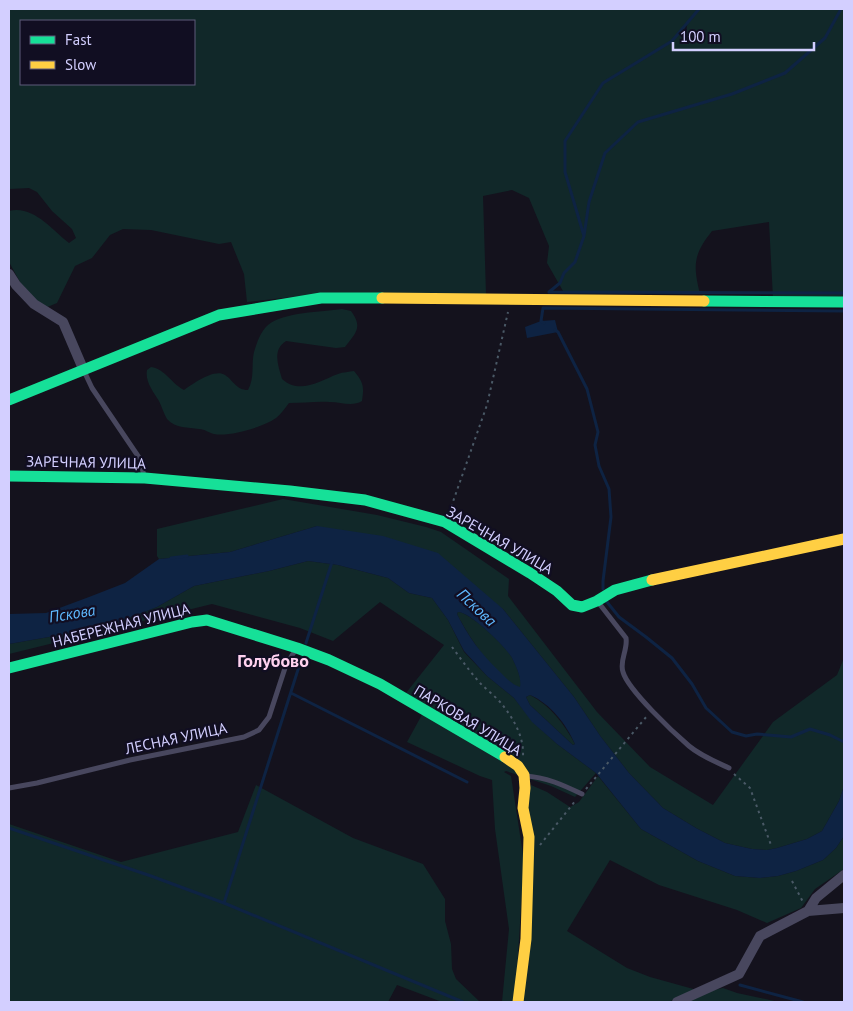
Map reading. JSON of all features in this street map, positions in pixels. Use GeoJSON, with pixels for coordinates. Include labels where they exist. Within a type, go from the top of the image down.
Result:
{"type":"FeatureCollection","features":[{"type":"Feature","properties":{"kind":"street"},"geometry":{"type":"LineString","coordinates":[[9,274],[16,285],[34,304],[62,322],[84,371]]}},
{"type":"Feature","properties":{"kind":"street"},"geometry":{"type":"LineString","coordinates":[[9,400],[219,315],[321,298],[844,302]]}},
{"type":"Feature","properties":{"kind":"street","name":"ЗАРЕЧНАЯ УЛИЦА"},"geometry":{"type":"LineString","coordinates":[[9,476],[145,478],[365,500],[445,522],[530,573],[557,591],[572,605],[582,607],[616,590],[634,584],[844,539]]}},
{"type":"Feature","properties":{"kind":"street","name":"НАБЕРЕЖНАЯ УЛИЦА"},"geometry":{"type":"LineString","coordinates":[[9,668],[200,620],[222,624],[296,648]]}},
{"type":"Feature","properties":{"kind":"street","name":"ПАРКОВАЯ УЛИЦА"},"geometry":{"type":"LineString","coordinates":[[296,648],[329,660],[380,684],[496,751],[518,766],[524,775],[523,808],[529,837],[529,858],[526,940],[518,1002]]}},
{"type":"Feature","properties":{"kind":"street"},"geometry":{"type":"LineString","coordinates":[[808,911],[816,898],[844,875]]}},
{"type":"Feature","properties":{"kind":"street"},"geometry":{"type":"LineString","coordinates":[[677,1002],[739,974],[760,936],[808,911],[844,908]]}},
{"type":"Feature","properties":{"kind":"lane"},"geometry":{"type":"LineString","coordinates":[[84,371],[92,388],[140,459],[145,478]]}},
{"type":"Feature","properties":{"kind":"lane"},"geometry":{"type":"LineString","coordinates":[[597,601],[626,638],[627,645],[622,663],[623,673],[636,692],[690,746],[706,757],[730,768]]}},
{"type":"Feature","properties":{"kind":"lane","name":"ЛЕСНАЯ УЛИЦА"},"geometry":{"type":"LineString","coordinates":[[9,788],[130,760],[244,737],[259,730],[269,717],[286,665],[296,648]]}},
{"type":"Feature","properties":{"kind":"lane"},"geometry":{"type":"LineString","coordinates":[[524,775],[554,781],[582,794]]}},
{"type":"Feature","properties":{"kind":"path"},"geometry":{"type":"LineString","coordinates":[[445,522],[487,405],[511,300]]}},
{"type":"Feature","properties":{"kind":"path"},"geometry":{"type":"LineString","coordinates":[[452,647],[481,684],[500,702],[520,734],[523,745],[524,775]]}},
{"type":"Feature","properties":{"kind":"path"},"geometry":{"type":"LineString","coordinates":[[529,858],[652,710]]}},
{"type":"Feature","properties":{"kind":"path"},"geometry":{"type":"LineString","coordinates":[[730,768],[737,778],[750,788],[771,845]]}},
{"type":"Feature","properties":{"kind":"path"},"geometry":{"type":"LineString","coordinates":[[792,881],[808,911]]}},
{"type":"Feature","properties":{"kind":"green space"},"geometry":{"type":"Polygon","coordinates":[[[9,9],[844,9],[844,297],[773,298],[769,222],[712,231],[701,247],[696,261],[696,275],[700,294],[563,291],[547,263],[549,246],[529,198],[512,190],[483,196],[486,294],[328,293],[247,302],[244,274],[231,242],[219,244],[151,230],[123,229],[110,235],[92,258],[75,266],[57,303],[45,308],[25,291],[9,262],[9,211],[18,210],[34,215],[69,243],[76,238],[72,229],[52,211],[37,192],[29,188],[9,189],[9,9]]]}},
{"type":"Feature","properties":{"kind":"green space"},"geometry":{"type":"Polygon","coordinates":[[[342,309],[351,311],[357,321],[357,330],[345,347],[336,348],[286,341],[279,349],[277,358],[282,379],[296,386],[310,385],[340,373],[354,371],[360,379],[363,389],[362,401],[358,403],[289,403],[276,418],[263,425],[246,431],[221,435],[201,429],[178,426],[171,422],[167,419],[148,382],[147,370],[151,367],[156,368],[184,390],[210,375],[220,373],[228,377],[238,387],[248,390],[254,352],[261,334],[268,325],[283,317],[342,309]]]}},
{"type":"Feature","properties":{"kind":"green space"},"geometry":{"type":"Polygon","coordinates":[[[283,499],[377,515],[441,532],[509,579],[508,596],[597,712],[650,767],[713,805],[773,722],[837,675],[844,658],[844,786],[839,801],[822,831],[807,839],[767,850],[725,843],[696,828],[663,808],[629,773],[601,737],[574,697],[503,609],[317,526],[230,552],[159,559],[157,556],[157,529],[283,499]]]}},
{"type":"Feature","properties":{"kind":"green space"},"geometry":{"type":"Polygon","coordinates":[[[308,561],[338,565],[388,578],[409,593],[432,598],[448,620],[464,652],[487,676],[514,698],[533,722],[557,744],[596,773],[575,797],[551,786],[506,771],[504,772],[511,776],[524,861],[515,1002],[502,1002],[509,929],[495,829],[492,780],[407,742],[424,711],[402,698],[444,645],[380,602],[333,641],[300,628],[212,604],[9,654],[9,644],[83,631],[118,622],[157,607],[194,586],[308,561]]]}},
{"type":"Feature","properties":{"kind":"green space"},"geometry":{"type":"Polygon","coordinates":[[[458,612],[463,613],[478,623],[507,651],[518,670],[522,686],[520,688],[511,683],[492,666],[462,623],[457,614],[458,612]]]}},
{"type":"Feature","properties":{"kind":"green space"},"geometry":{"type":"Polygon","coordinates":[[[530,695],[538,699],[556,716],[575,744],[573,745],[530,705],[526,697],[530,695]]]}},
{"type":"Feature","properties":{"kind":"green space"},"geometry":{"type":"Polygon","coordinates":[[[598,776],[641,829],[698,861],[735,876],[760,878],[796,871],[823,860],[836,848],[844,836],[844,869],[815,889],[801,908],[767,923],[737,910],[659,885],[610,860],[567,931],[627,968],[650,977],[697,990],[668,1002],[522,1002],[527,801],[531,785],[547,792],[570,807],[579,802],[598,776]]]}},
{"type":"Feature","properties":{"kind":"green space"},"geometry":{"type":"Polygon","coordinates":[[[256,785],[353,838],[423,864],[445,899],[445,921],[451,944],[452,969],[456,979],[479,1001],[442,1002],[397,985],[388,1002],[9,1002],[9,824],[121,862],[238,832],[256,785]]]}},
{"type":"Feature","properties":{"kind":"green space"},"geometry":{"type":"Polygon","coordinates":[[[723,988],[779,1002],[685,1002],[705,992],[723,988]]]}},
{"type":"Feature","properties":{"kind":"water"},"geometry":{"type":"Polygon","coordinates":[[[555,320],[558,332],[527,338],[525,327],[541,321],[555,320]]]}},
{"type":"Feature","properties":{"kind":"water","name":"Пскова"},"geometry":{"type":"Polygon","coordinates":[[[317,526],[383,536],[438,553],[503,609],[574,697],[601,737],[629,773],[663,808],[725,843],[767,850],[807,839],[822,831],[839,801],[844,786],[844,836],[836,848],[823,860],[778,876],[760,878],[735,876],[698,861],[641,829],[596,773],[557,744],[532,722],[514,698],[487,676],[464,651],[448,620],[432,598],[409,593],[388,578],[338,565],[308,561],[194,586],[157,607],[118,622],[83,631],[9,644],[9,614],[46,613],[125,583],[159,559],[230,552],[317,526]],[[458,612],[457,614],[466,630],[492,665],[506,678],[520,687],[518,672],[508,653],[479,624],[458,612]],[[530,695],[526,697],[530,705],[573,745],[575,744],[557,715],[545,704],[530,695]]]}},
{"type":"Feature","properties":{"kind":"waterway"},"geometry":{"type":"LineString","coordinates":[[549,292],[560,283],[564,273],[575,262],[584,236],[565,172],[565,141],[603,83],[672,41],[699,9]]}},
{"type":"Feature","properties":{"kind":"waterway"},"geometry":{"type":"LineString","coordinates":[[584,236],[589,202],[605,153],[638,122],[732,94],[785,73],[825,38],[841,9]]}},
{"type":"Feature","properties":{"kind":"waterway"},"geometry":{"type":"LineString","coordinates":[[549,292],[844,293]]}},
{"type":"Feature","properties":{"kind":"waterway"},"geometry":{"type":"LineString","coordinates":[[544,323],[541,321],[543,308],[844,311]]}},
{"type":"Feature","properties":{"kind":"waterway"},"geometry":{"type":"LineString","coordinates":[[555,330],[558,332],[587,389],[598,432],[595,445],[599,466],[609,489],[611,517],[603,589]]}},
{"type":"Feature","properties":{"kind":"waterway"},"geometry":{"type":"LineString","coordinates":[[171,558],[187,556]]}},
{"type":"Feature","properties":{"kind":"waterway"},"geometry":{"type":"LineString","coordinates":[[306,643],[332,562]]}},
{"type":"Feature","properties":{"kind":"waterway"},"geometry":{"type":"LineString","coordinates":[[607,602],[619,617],[672,658],[692,684],[706,708],[732,732],[746,736],[757,734],[791,737],[810,729],[830,735],[844,742]]}},
{"type":"Feature","properties":{"kind":"waterway"},"geometry":{"type":"LineString","coordinates":[[9,828],[224,903],[302,657]]}},
{"type":"Feature","properties":{"kind":"waterway"},"geometry":{"type":"LineString","coordinates":[[291,693],[467,782]]}},
{"type":"Feature","properties":{"kind":"waterway"},"geometry":{"type":"LineString","coordinates":[[224,903],[463,1002]]}},
{"type":"Feature","properties":{"kind":"waterway"},"geometry":{"type":"LineString","coordinates":[[740,985],[803,1002]]}},
{"type":"Feature","properties":{"kind":"traffic: fast"},"geometry":{"type":"LineString","coordinates":[[9,400],[219,315],[321,298],[382,298]]}},
{"type":"Feature","properties":{"kind":"traffic: fast"},"geometry":{"type":"LineString","coordinates":[[704,301],[844,302]]}},
{"type":"Feature","properties":{"kind":"traffic: fast"},"geometry":{"type":"LineString","coordinates":[[9,476],[145,478],[365,500],[445,522],[530,573],[557,591],[572,605],[582,607],[597,601],[615,590],[652,580]]}},
{"type":"Feature","properties":{"kind":"traffic: fast"},"geometry":{"type":"LineString","coordinates":[[9,668],[192,622],[207,620],[329,660],[380,684],[505,757]]}},
{"type":"Feature","properties":{"kind":"traffic: slow"},"geometry":{"type":"LineString","coordinates":[[382,298],[704,301]]}},
{"type":"Feature","properties":{"kind":"traffic: slow"},"geometry":{"type":"LineString","coordinates":[[652,580],[844,539]]}},
{"type":"Feature","properties":{"kind":"traffic: slow"},"geometry":{"type":"LineString","coordinates":[[505,757],[518,766],[524,775],[523,808],[529,837],[526,939],[518,1002]]}},
{"type":"Feature","properties":{"kind":"district","name":"Голубово"},"geometry":{"type":"Point","coordinates":[273,660]}}]}
